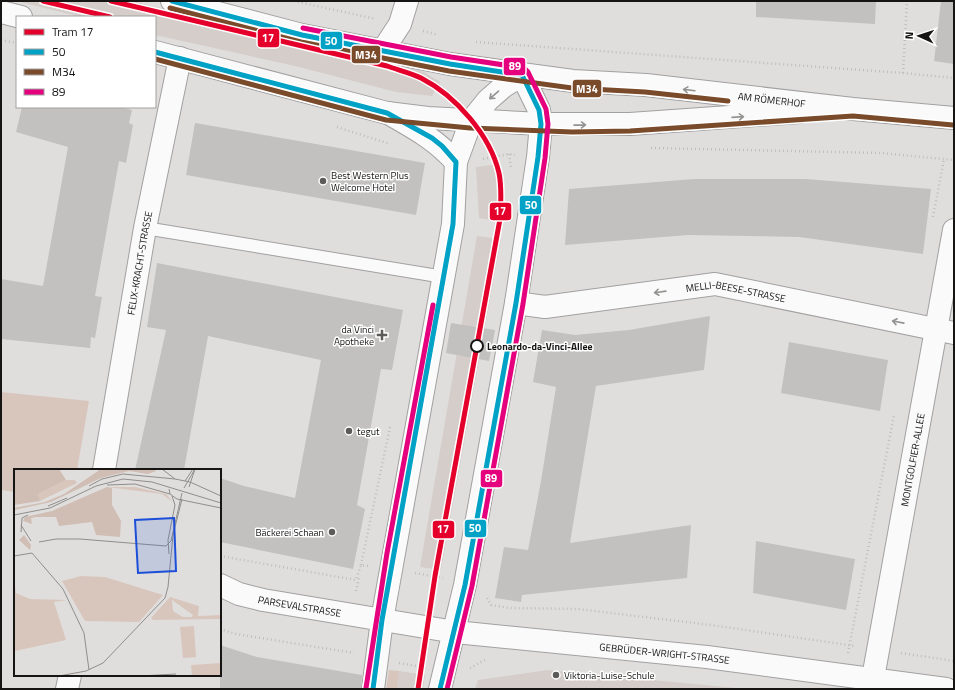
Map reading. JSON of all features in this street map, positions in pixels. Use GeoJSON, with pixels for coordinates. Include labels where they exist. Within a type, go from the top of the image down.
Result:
{"type":"FeatureCollection","features":[{"type":"Feature","properties":{"kind":"street","name":"AM RÖMERHOF"},"geometry":{"type":"LineString","coordinates":[[172,1],[302,35],[450,64],[522,75],[573,81],[646,85],[853,109],[954,118]]}},
{"type":"Feature","properties":{"kind":"street"},"geometry":{"type":"LineString","coordinates":[[383,50],[400,24],[407,1]]}},
{"type":"Feature","properties":{"kind":"street"},"geometry":{"type":"LineString","coordinates":[[1,12],[17,16]]}},
{"type":"Feature","properties":{"kind":"street","name":"AM RÖMERHOF"},"geometry":{"type":"LineString","coordinates":[[156,52],[387,113],[471,121],[541,124],[630,124],[853,109]]}},
{"type":"Feature","properties":{"kind":"street","name":"FELIX-KRACHT-STRASSE"},"geometry":{"type":"LineString","coordinates":[[104,469],[145,228],[180,58]]}},
{"type":"Feature","properties":{"kind":"street"},"geometry":{"type":"LineString","coordinates":[[373,689],[382,620],[444,277],[455,206],[456,162],[471,121],[488,100],[504,86],[522,75],[535,99],[541,124],[516,303],[465,585],[455,632],[442,679]]}},
{"type":"Feature","properties":{"kind":"street"},"geometry":{"type":"LineString","coordinates":[[387,113],[432,138],[442,146],[456,162]]}},
{"type":"Feature","properties":{"kind":"street","name":"MONTGOLFIER-ALLEE"},"geometry":{"type":"LineString","coordinates":[[872,684],[878,649],[945,332],[954,230]]}},
{"type":"Feature","properties":{"kind":"street","name":"MELLI-BEESE-STRASSE"},"geometry":{"type":"LineString","coordinates":[[516,303],[545,307],[715,284],[945,332]]}},
{"type":"Feature","properties":{"kind":"street","name":"PARSEVALSTRASSE"},"geometry":{"type":"LineString","coordinates":[[221,585],[240,594],[262,600],[382,620]]}},
{"type":"Feature","properties":{"kind":"street","name":"GEBRÜDER-WRIGHT-STRASSE"},"geometry":{"type":"LineString","coordinates":[[382,620],[455,632],[699,656],[843,675],[872,684],[946,689]]}},
{"type":"Feature","properties":{"kind":"street"},"geometry":{"type":"LineString","coordinates":[[68,689],[70,676]]}},
{"type":"Feature","properties":{"kind":"lane"},"geometry":{"type":"LineString","coordinates":[[145,228],[444,277]]}},
{"type":"Feature","properties":{"kind":"path"},"geometry":{"type":"LineString","coordinates":[[294,1],[400,24],[440,36]]}},
{"type":"Feature","properties":{"kind":"path"},"geometry":{"type":"LineString","coordinates":[[903,72],[908,1]]}},
{"type":"Feature","properties":{"kind":"path"},"geometry":{"type":"LineString","coordinates":[[1,40],[16,44]]}},
{"type":"Feature","properties":{"kind":"path"},"geometry":{"type":"LineString","coordinates":[[469,41],[903,72],[954,78]]}},
{"type":"Feature","properties":{"kind":"path"},"geometry":{"type":"LineString","coordinates":[[643,148],[881,153],[954,160]]}},
{"type":"Feature","properties":{"kind":"path"},"geometry":{"type":"LineString","coordinates":[[932,219],[944,159]]}},
{"type":"Feature","properties":{"kind":"path"},"geometry":{"type":"LineString","coordinates":[[843,675],[895,410]]}},
{"type":"Feature","properties":{"kind":"path"},"geometry":{"type":"LineString","coordinates":[[221,629],[236,634],[356,653],[351,616],[392,421]]}},
{"type":"Feature","properties":{"kind":"path"},"geometry":{"type":"LineString","coordinates":[[221,556],[356,580],[361,565]]}},
{"type":"Feature","properties":{"kind":"path"},"geometry":{"type":"LineString","coordinates":[[361,565],[444,578],[483,589],[491,605],[509,608],[578,609],[711,625],[954,661]]}},
{"type":"Feature","properties":{"kind":"path"},"geometry":{"type":"LineString","coordinates":[[377,659],[442,679],[466,670],[484,660],[492,661]]}},
{"type":"Feature","properties":{"kind":"shaded area"},"geometry":{"type":"Polygon","coordinates":[[[16,1],[132,1],[424,72],[440,82],[432,96],[396,92],[295,66],[156,35],[156,16],[77,16],[16,1]]]}},
{"type":"Feature","properties":{"kind":"shaded area"},"geometry":{"type":"Polygon","coordinates":[[[500,164],[504,186],[504,222],[479,218],[476,167],[500,164]]]}},
{"type":"Feature","properties":{"kind":"shaded area"},"geometry":{"type":"Polygon","coordinates":[[[477,236],[501,239],[441,570],[420,567],[477,236]]]}},
{"type":"Feature","properties":{"kind":"shaded area"},"geometry":{"type":"Polygon","coordinates":[[[1,392],[89,401],[77,469],[14,469],[14,492],[1,490],[1,392]]]}},
{"type":"Feature","properties":{"kind":"shaded area"},"geometry":{"type":"Polygon","coordinates":[[[389,670],[399,671],[397,689],[386,689],[389,670]]]}},
{"type":"Feature","properties":{"kind":"shaded area","name":"Viktoria-Luise-Schule"},"geometry":{"type":"Polygon","coordinates":[[[548,670],[736,688],[475,689],[478,680],[548,670]]]}},
{"type":"Feature","properties":{"kind":"shaded area"},"geometry":{"type":"Polygon","coordinates":[[[399,671],[425,675],[423,689],[397,689],[399,671]]]}},
{"type":"Feature","properties":{"kind":"building"},"geometry":{"type":"Polygon","coordinates":[[[756,1],[876,1],[875,24],[756,17],[756,1]]]}},
{"type":"Feature","properties":{"kind":"building"},"geometry":{"type":"Polygon","coordinates":[[[941,1],[954,2],[954,64],[934,61],[941,1]]]}},
{"type":"Feature","properties":{"kind":"building"},"geometry":{"type":"Polygon","coordinates":[[[22,108],[124,108],[132,110],[129,123],[133,125],[126,163],[119,161],[95,296],[102,297],[95,338],[91,337],[90,348],[1,339],[1,279],[43,286],[68,147],[16,132],[22,108]]]}},
{"type":"Feature","properties":{"kind":"building"},"geometry":{"type":"Polygon","coordinates":[[[195,123],[425,163],[416,215],[186,175],[195,123]]]}},
{"type":"Feature","properties":{"kind":"building"},"geometry":{"type":"Polygon","coordinates":[[[694,179],[806,179],[931,189],[923,254],[799,237],[688,235],[565,245],[569,189],[694,179]]]}},
{"type":"Feature","properties":{"kind":"building"},"geometry":{"type":"Polygon","coordinates":[[[157,263],[403,310],[392,370],[381,369],[357,505],[365,509],[353,569],[221,542],[221,478],[244,486],[295,498],[321,360],[208,336],[184,469],[135,469],[166,330],[147,327],[157,263]]]}},
{"type":"Feature","properties":{"kind":"building"},"geometry":{"type":"Polygon","coordinates":[[[710,316],[704,370],[596,386],[570,543],[691,525],[687,578],[522,595],[521,602],[495,598],[504,547],[528,550],[541,481],[556,387],[533,382],[542,330],[575,335],[629,330],[710,316]]]}},
{"type":"Feature","properties":{"kind":"building"},"geometry":{"type":"Polygon","coordinates":[[[451,323],[495,330],[489,361],[446,353],[451,323]]]}},
{"type":"Feature","properties":{"kind":"building"},"geometry":{"type":"Polygon","coordinates":[[[789,342],[888,360],[880,411],[781,393],[789,342]]]}},
{"type":"Feature","properties":{"kind":"building"},"geometry":{"type":"Polygon","coordinates":[[[756,541],[855,559],[846,610],[753,593],[756,541]]]}},
{"type":"Feature","properties":{"kind":"building"},"geometry":{"type":"Polygon","coordinates":[[[221,645],[257,657],[362,675],[361,689],[220,689],[221,645]]]}},
{"type":"Feature","properties":{"kind":"tram line","name":"17"},"geometry":{"type":"LineString","coordinates":[[43,1],[106,16]]}},
{"type":"Feature","properties":{"kind":"tram line","name":"17"},"geometry":{"type":"LineString","coordinates":[[111,1],[387,66],[417,76],[447,95],[459,106],[480,131],[488,145],[499,173],[501,184],[500,219],[435,576],[418,689]]}},
{"type":"Feature","properties":{"kind":"transit line","name":"50"},"geometry":{"type":"LineString","coordinates":[[172,1],[302,35],[450,64],[522,75],[539,110],[541,124],[538,157],[516,303],[465,585],[440,689]]}},
{"type":"Feature","properties":{"kind":"transit line","name":"M34"},"geometry":{"type":"LineString","coordinates":[[170,8],[301,42],[449,71],[572,88],[645,92],[728,101]]}},
{"type":"Feature","properties":{"kind":"transit line","name":"89"},"geometry":{"type":"LineString","coordinates":[[303,28],[451,57],[524,68],[528,72],[546,109],[548,124],[545,158],[523,304],[472,586],[447,689]]}},
{"type":"Feature","properties":{"kind":"transit line","name":"50"},"geometry":{"type":"LineString","coordinates":[[156,52],[387,113],[432,138],[442,146],[456,162],[453,224],[382,620],[373,689]]}},
{"type":"Feature","properties":{"kind":"transit line","name":"M34"},"geometry":{"type":"LineString","coordinates":[[156,59],[386,120],[470,128],[572,132],[630,131],[853,116],[953,125]]}},
{"type":"Feature","properties":{"kind":"transit line","name":"89"},"geometry":{"type":"LineString","coordinates":[[366,688],[387,553],[433,305]]}},
{"type":"Feature","properties":{"kind":"place","name":"Best Western Plus Welcome Hotel"},"geometry":{"type":"Point","coordinates":[323,181]}},
{"type":"Feature","properties":{"kind":"place","name":"da Vinci Apotheke"},"geometry":{"type":"Point","coordinates":[382,335]}},
{"type":"Feature","properties":{"kind":"place","name":"Leonardo-da-Vinci-Allee"},"geometry":{"type":"Point","coordinates":[477,346]}},
{"type":"Feature","properties":{"kind":"place","name":"tegut"},"geometry":{"type":"Point","coordinates":[349,431]}},
{"type":"Feature","properties":{"kind":"place","name":"Bäckerei Schaan"},"geometry":{"type":"Point","coordinates":[332,532]}},
{"type":"Feature","properties":{"kind":"place","name":"Viktoria-Luise-Schule"},"geometry":{"type":"Point","coordinates":[556,675]}}]}
